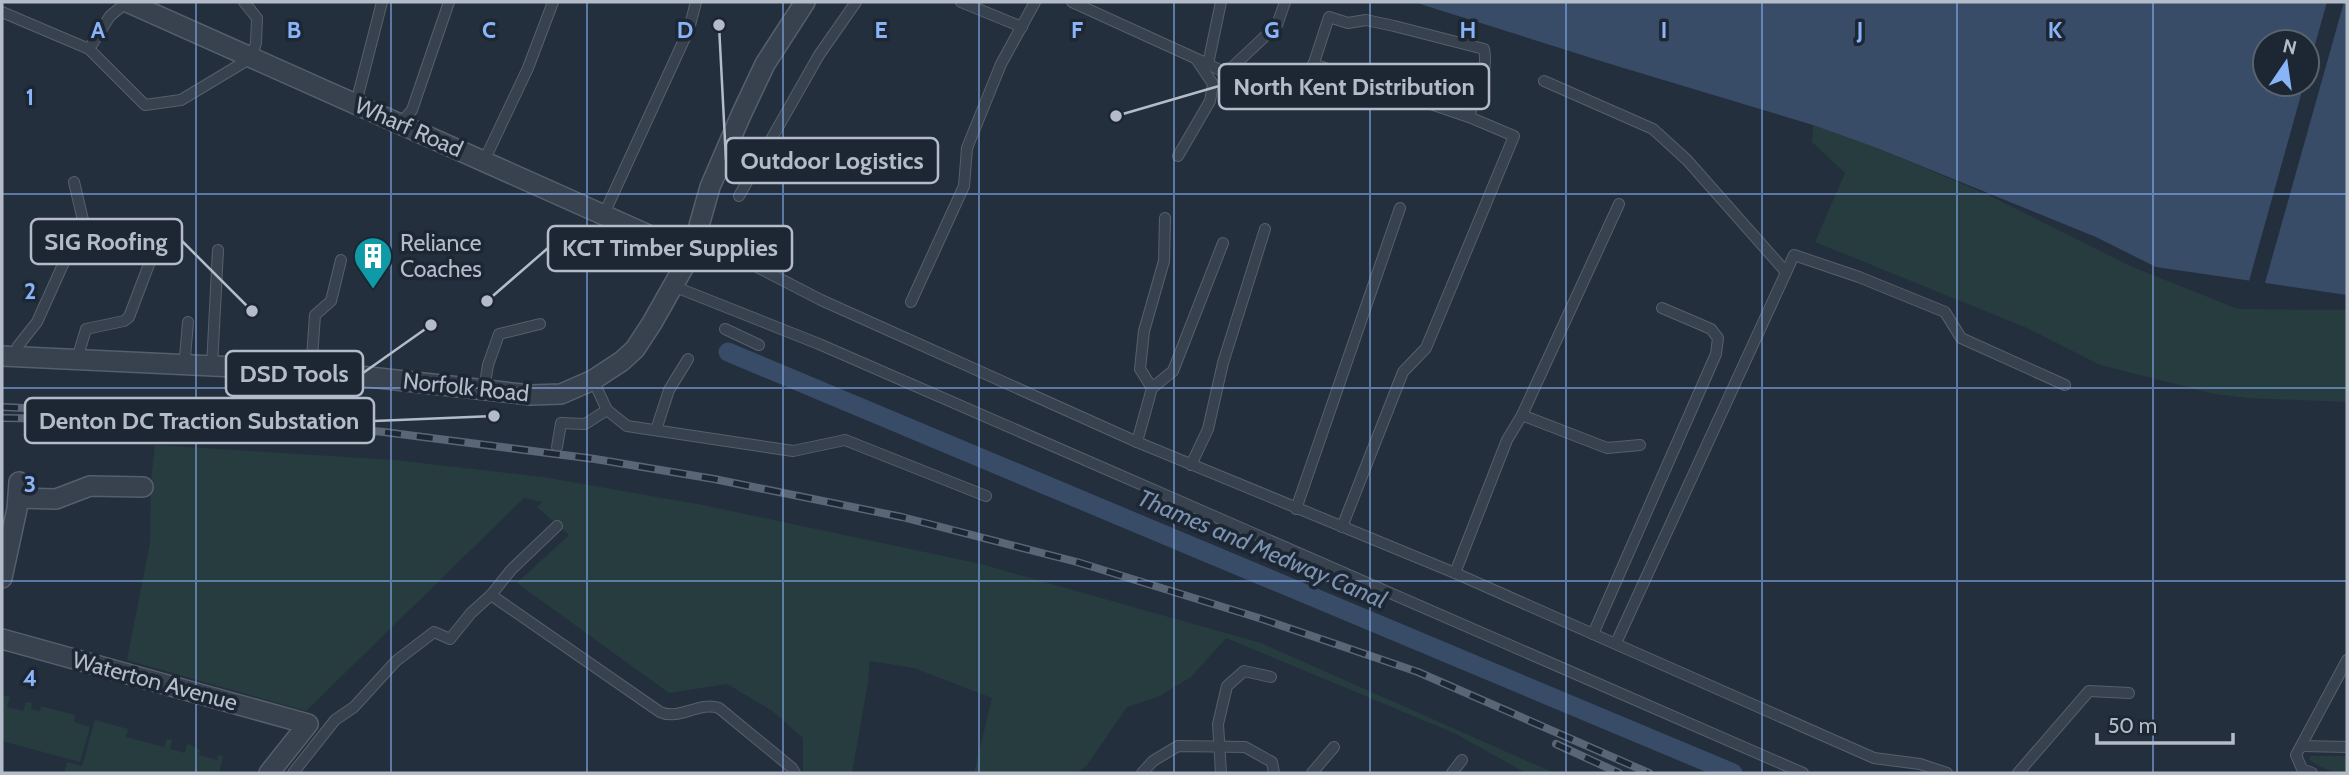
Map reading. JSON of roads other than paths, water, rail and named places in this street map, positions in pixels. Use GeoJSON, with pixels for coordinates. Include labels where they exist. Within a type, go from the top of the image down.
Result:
{"type":"FeatureCollection","features":[{"type":"Feature","properties":{"kind":"street","name":"Wharf Road"},"geometry":{"type":"LineString","coordinates":[[127,2],[604,214],[694,246]]}},
{"type":"Feature","properties":{"kind":"street","name":"Norfolk Road"},"geometry":{"type":"LineString","coordinates":[[9,356],[369,377],[531,395],[561,394],[593,380],[615,367],[635,349],[673,286],[694,246],[710,187],[741,115],[765,64],[805,2]]}},
{"type":"Feature","properties":{"kind":"street"},"geometry":{"type":"LineString","coordinates":[[2,578],[18,490],[56,499],[90,485],[143,488]]}},
{"type":"Feature","properties":{"kind":"street","name":"Waterton Avenue"},"geometry":{"type":"LineString","coordinates":[[2,639],[308,723],[269,773]]}},
{"type":"Feature","properties":{"kind":"lane"},"geometry":{"type":"LineString","coordinates":[[89,49],[110,16],[127,2]]}},
{"type":"Feature","properties":{"kind":"lane"},"geometry":{"type":"LineString","coordinates":[[2,12],[89,49],[145,105],[181,100],[251,58],[256,43],[257,18],[244,2]]}},
{"type":"Feature","properties":{"kind":"lane"},"geometry":{"type":"LineString","coordinates":[[356,103],[382,2]]}},
{"type":"Feature","properties":{"kind":"lane"},"geometry":{"type":"LineString","coordinates":[[401,123],[412,110],[449,2]]}},
{"type":"Feature","properties":{"kind":"lane"},"geometry":{"type":"LineString","coordinates":[[484,161],[528,68],[553,2]]}},
{"type":"Feature","properties":{"kind":"lane"},"geometry":{"type":"LineString","coordinates":[[604,214],[689,29],[696,2]]}},
{"type":"Feature","properties":{"kind":"lane"},"geometry":{"type":"LineString","coordinates":[[739,196],[819,55],[856,2]]}},
{"type":"Feature","properties":{"kind":"lane"},"geometry":{"type":"LineString","coordinates":[[961,2],[1022,27]]}},
{"type":"Feature","properties":{"kind":"lane"},"geometry":{"type":"LineString","coordinates":[[911,302],[964,186],[967,148],[1001,64],[1035,2]]}},
{"type":"Feature","properties":{"kind":"lane"},"geometry":{"type":"LineString","coordinates":[[1072,2],[1265,93],[1288,95],[1307,84],[1329,17],[1348,23],[1366,20],[1484,49],[1485,71],[1475,93],[1469,117]]}},
{"type":"Feature","properties":{"kind":"lane"},"geometry":{"type":"LineString","coordinates":[[1208,64],[1221,2]]}},
{"type":"Feature","properties":{"kind":"lane"},"geometry":{"type":"LineString","coordinates":[[1226,73],[1277,25],[1285,2]]}},
{"type":"Feature","properties":{"kind":"lane"},"geometry":{"type":"LineString","coordinates":[[1178,156],[1210,101],[1213,84],[1195,58]]}},
{"type":"Feature","properties":{"kind":"lane"},"geometry":{"type":"LineString","coordinates":[[1313,64],[1469,117],[1514,136],[1426,348],[1403,372],[1342,527]]}},
{"type":"Feature","properties":{"kind":"lane"},"geometry":{"type":"LineString","coordinates":[[1544,81],[1653,128],[1687,160],[1786,272]]}},
{"type":"Feature","properties":{"kind":"lane"},"geometry":{"type":"LineString","coordinates":[[9,356],[37,322],[83,220],[74,182]]}},
{"type":"Feature","properties":{"kind":"lane"},"geometry":{"type":"LineString","coordinates":[[1455,573],[1507,440],[1522,415],[1619,204]]}},
{"type":"Feature","properties":{"kind":"lane"},"geometry":{"type":"LineString","coordinates":[[1296,509],[1400,208]]}},
{"type":"Feature","properties":{"kind":"lane"},"geometry":{"type":"LineString","coordinates":[[1152,387],[1140,369],[1144,331],[1164,261],[1165,218]]}},
{"type":"Feature","properties":{"kind":"lane"},"geometry":{"type":"LineString","coordinates":[[1191,465],[1208,429],[1223,363],[1265,229]]}},
{"type":"Feature","properties":{"kind":"lane"},"geometry":{"type":"LineString","coordinates":[[77,359],[86,330],[124,321],[129,317],[159,238]]}},
{"type":"Feature","properties":{"kind":"lane"},"geometry":{"type":"LineString","coordinates":[[1137,442],[1152,387],[1173,371],[1223,243]]}},
{"type":"Feature","properties":{"kind":"lane"},"geometry":{"type":"LineString","coordinates":[[694,246],[730,253],[821,300],[1137,442],[1455,573],[1874,758],[1920,764],[1947,773]]}},
{"type":"Feature","properties":{"kind":"lane"},"geometry":{"type":"LineString","coordinates":[[212,366],[218,250]]}},
{"type":"Feature","properties":{"kind":"lane"},"geometry":{"type":"LineString","coordinates":[[1616,643],[1794,255],[1859,277],[1945,312],[1961,338],[2065,385]]}},
{"type":"Feature","properties":{"kind":"lane"},"geometry":{"type":"LineString","coordinates":[[311,373],[315,315],[331,301],[341,260]]}},
{"type":"Feature","properties":{"kind":"lane"},"geometry":{"type":"LineString","coordinates":[[673,286],[819,344],[1803,773]]}},
{"type":"Feature","properties":{"kind":"lane"},"geometry":{"type":"LineString","coordinates":[[1593,634],[1716,354],[1718,338],[1711,329],[1662,308]]}},
{"type":"Feature","properties":{"kind":"lane"},"geometry":{"type":"LineString","coordinates":[[181,365],[185,357],[188,322]]}},
{"type":"Feature","properties":{"kind":"lane"},"geometry":{"type":"LineString","coordinates":[[484,390],[488,365],[499,334],[540,324]]}},
{"type":"Feature","properties":{"kind":"lane"},"geometry":{"type":"LineString","coordinates":[[725,329],[759,345]]}},
{"type":"Feature","properties":{"kind":"lane"},"geometry":{"type":"LineString","coordinates":[[656,430],[669,390],[688,359]]}},
{"type":"Feature","properties":{"kind":"lane"},"geometry":{"type":"LineString","coordinates":[[593,380],[607,410],[627,426],[793,451],[845,440],[986,496]]}},
{"type":"Feature","properties":{"kind":"lane"},"geometry":{"type":"LineString","coordinates":[[557,447],[561,423],[585,424],[607,410]]}},
{"type":"Feature","properties":{"kind":"lane"},"geometry":{"type":"LineString","coordinates":[[1522,415],[1607,448],[1640,444]]}},
{"type":"Feature","properties":{"kind":"lane"},"geometry":{"type":"LineString","coordinates":[[293,773],[335,720],[354,707],[396,661],[434,632],[450,639],[511,570],[557,526]]}},
{"type":"Feature","properties":{"kind":"lane"},"geometry":{"type":"LineString","coordinates":[[491,595],[665,715],[709,705],[719,708],[795,773]]}},
{"type":"Feature","properties":{"kind":"lane"},"geometry":{"type":"LineString","coordinates":[[2312,773],[2302,769],[2296,755],[2347,660]]}},
{"type":"Feature","properties":{"kind":"lane"},"geometry":{"type":"LineString","coordinates":[[1221,773],[1219,723],[1227,686],[1244,671],[1271,677]]}},
{"type":"Feature","properties":{"kind":"lane"},"geometry":{"type":"LineString","coordinates":[[2018,773],[2088,691],[2129,693]]}},
{"type":"Feature","properties":{"kind":"lane"},"geometry":{"type":"LineString","coordinates":[[1142,773],[1153,761],[1178,746],[1245,747],[1272,762],[1274,773]]}},
{"type":"Feature","properties":{"kind":"lane"},"geometry":{"type":"LineString","coordinates":[[2302,746],[2347,747]]}},
{"type":"Feature","properties":{"kind":"lane"},"geometry":{"type":"LineString","coordinates":[[1312,773],[1334,747]]}},
{"type":"Feature","properties":{"kind":"lane"},"geometry":{"type":"LineString","coordinates":[[1452,773],[1462,760]]}},
{"type":"Feature","properties":{"kind":"water"},"geometry":{"type":"Polygon","coordinates":[[[1414,2],[2347,2],[2347,295],[2156,267],[2096,237],[1877,148],[1813,125],[1414,2]]]}},
{"type":"Feature","properties":{"kind":"waterway","name":"Thames and Medway Canal"},"geometry":{"type":"LineString","coordinates":[[728,352],[1733,773]]}},
{"type":"Feature","properties":{"kind":"railway"},"geometry":{"type":"LineString","coordinates":[[2,407],[193,415],[384,432],[595,459],[714,479],[902,517],[1077,562],[1262,619],[1418,672],[1649,773]]}},
{"type":"Feature","properties":{"kind":"railway"},"geometry":{"type":"LineString","coordinates":[[2,418],[86,419]]}},
{"type":"Feature","properties":{"kind":"railway"},"geometry":{"type":"LineString","coordinates":[[1556,744],[1619,773]]}},
{"type":"Feature","properties":{"kind":"place","name":"Outdoor Logistics"},"geometry":{"type":"Point","coordinates":[719,25]}},
{"type":"Feature","properties":{"kind":"place","name":"North Kent Distribution"},"geometry":{"type":"Point","coordinates":[1116,116]}},
{"type":"Feature","properties":{"kind":"place","name":"Reliance Coaches"},"geometry":{"type":"Point","coordinates":[373,290]}},
{"type":"Feature","properties":{"kind":"place","name":"KCT Timber Supplies"},"geometry":{"type":"Point","coordinates":[487,301]}},
{"type":"Feature","properties":{"kind":"place","name":"SIG Roofing"},"geometry":{"type":"Point","coordinates":[252,311]}},
{"type":"Feature","properties":{"kind":"place","name":"DSD Tools"},"geometry":{"type":"Point","coordinates":[431,325]}},
{"type":"Feature","properties":{"kind":"place","name":"Denton DC Traction Substation"},"geometry":{"type":"Point","coordinates":[494,416]}}]}
